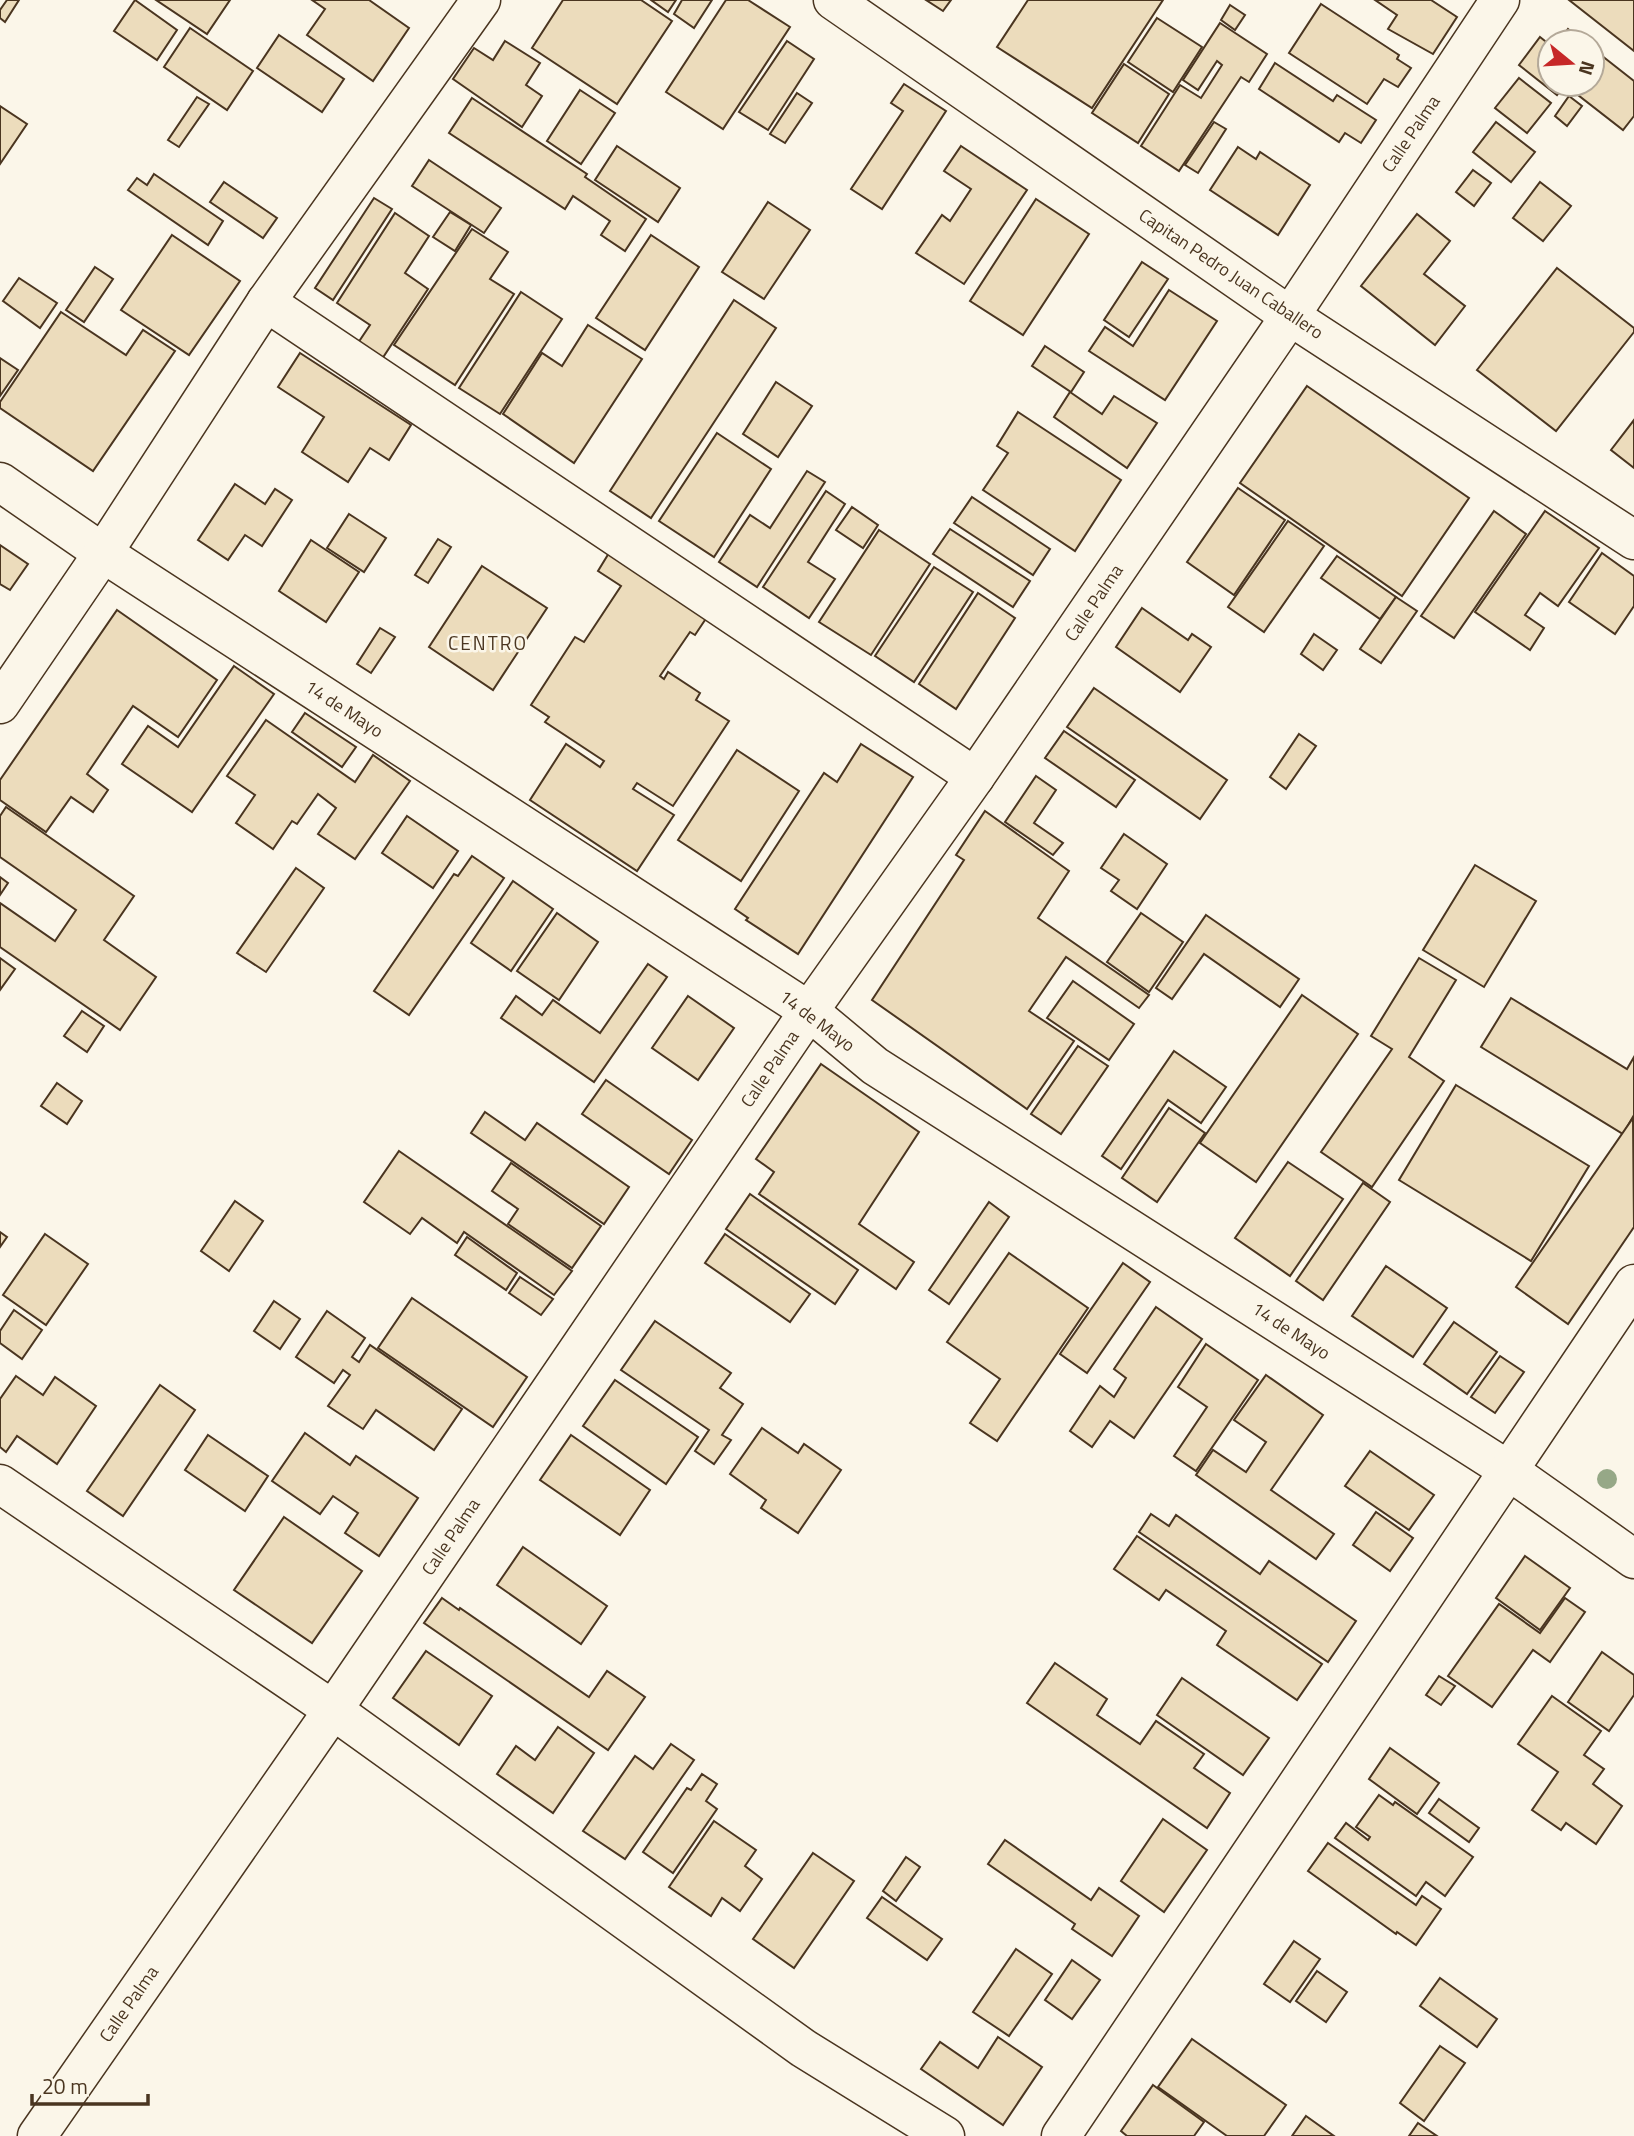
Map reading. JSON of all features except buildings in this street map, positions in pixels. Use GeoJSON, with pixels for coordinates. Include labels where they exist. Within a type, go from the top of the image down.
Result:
{"type":"FeatureCollection","features":[{"type":"Feature","properties":{"kind":"street"},"geometry":{"type":"LineString","coordinates":[[0,705],[103,553],[265,302],[481,0]]}},
{"type":"Feature","properties":{"kind":"street","name":"Capitan Pedro Juan Caballero"},"geometry":{"type":"LineString","coordinates":[[833,0],[1290,316],[1634,540]]}},
{"type":"Feature","properties":{"kind":"street","name":"Calle Palma"},"geometry":{"type":"LineString","coordinates":[[37,2136],[333,1710],[808,1011],[975,777],[1290,316],[1500,0]]}},
{"type":"Feature","properties":{"kind":"street"},"geometry":{"type":"LineString","coordinates":[[265,302],[975,777]]}},
{"type":"Feature","properties":{"kind":"street","name":"14 de Mayo"},"geometry":{"type":"LineString","coordinates":[[0,482],[103,553],[808,1011],[875,1066],[1508,1470],[1634,1559]]}},
{"type":"Feature","properties":{"kind":"street"},"geometry":{"type":"LineString","coordinates":[[1061,2136],[1634,1284]]}},
{"type":"Feature","properties":{"kind":"street"},"geometry":{"type":"LineString","coordinates":[[0,1484],[333,1710],[803,2048],[945,2136]]}},
{"type":"Feature","properties":{"kind":"district","name":"CENTRO"},"geometry":{"type":"Point","coordinates":[488,643]}}]}
